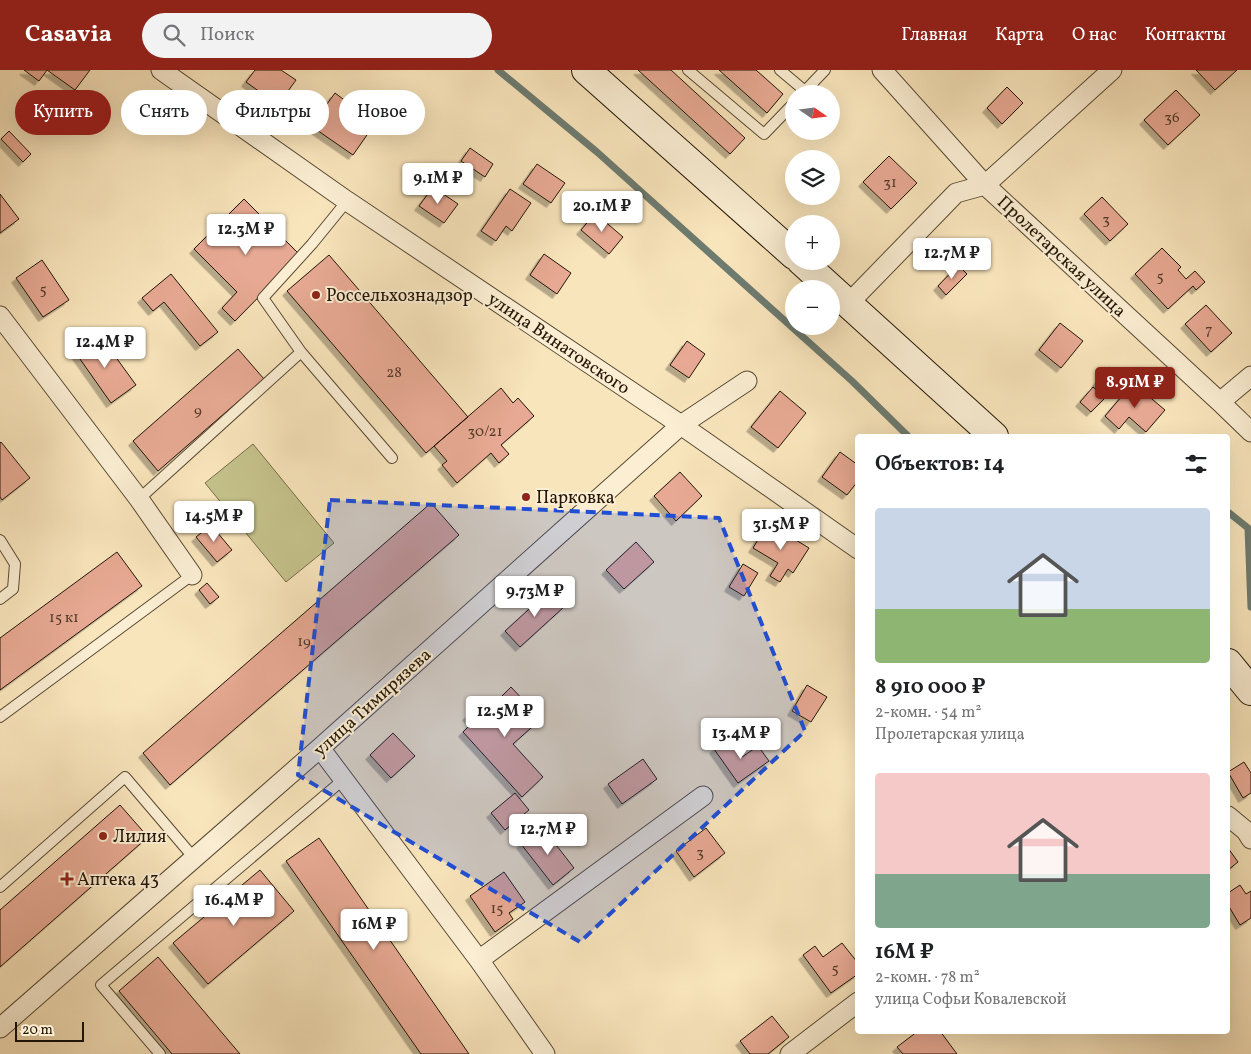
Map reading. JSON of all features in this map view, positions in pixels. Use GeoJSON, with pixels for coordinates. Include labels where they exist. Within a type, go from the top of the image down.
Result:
{"type":"FeatureCollection","features":[{"type":"Feature","properties":{"kind":"main road"},"geometry":{"type":"LineString","coordinates":[[586,70],[785,247]]}},
{"type":"Feature","properties":{"kind":"main road"},"geometry":{"type":"LineString","coordinates":[[811,270],[992,434]]}},
{"type":"Feature","properties":{"kind":"main road"},"geometry":{"type":"LineString","coordinates":[[1230,665],[1251,691]]}},
{"type":"Feature","properties":{"kind":"street","name":"улица Винатовского"},"geometry":{"type":"LineString","coordinates":[[161,70],[347,201],[681,425],[855,547]]}},
{"type":"Feature","properties":{"kind":"street","name":"Пролетарская улица"},"geometry":{"type":"LineString","coordinates":[[882,70],[985,185],[1251,432]]}},
{"type":"Feature","properties":{"kind":"street"},"geometry":{"type":"LineString","coordinates":[[849,304],[956,193],[985,185],[1112,70]]}},
{"type":"Feature","properties":{"kind":"street"},"geometry":{"type":"LineString","coordinates":[[0,316],[139,499],[192,575]]}},
{"type":"Feature","properties":{"kind":"street"},"geometry":{"type":"LineString","coordinates":[[1220,402],[1251,376]]}},
{"type":"Feature","properties":{"kind":"street","name":"улица Тимирязева"},"geometry":{"type":"LineString","coordinates":[[0,1028],[320,748],[681,425],[748,381]]}},
{"type":"Feature","properties":{"kind":"street"},"geometry":{"type":"LineString","coordinates":[[320,748],[479,960],[544,1054]]}},
{"type":"Feature","properties":{"kind":"street"},"geometry":{"type":"LineString","coordinates":[[479,960],[703,796]]}},
{"type":"Feature","properties":{"kind":"street"},"geometry":{"type":"LineString","coordinates":[[1230,818],[1246,831],[1251,840]]}},
{"type":"Feature","properties":{"kind":"street"},"geometry":{"type":"LineString","coordinates":[[790,1054],[855,1004]]}},
{"type":"Feature","properties":{"kind":"lane"},"geometry":{"type":"LineString","coordinates":[[688,70],[764,134],[785,112]]}},
{"type":"Feature","properties":{"kind":"lane"},"geometry":{"type":"LineString","coordinates":[[780,70],[796,85]]}},
{"type":"Feature","properties":{"kind":"lane"},"geometry":{"type":"LineString","coordinates":[[811,85],[825,70]]}},
{"type":"Feature","properties":{"kind":"lane"},"geometry":{"type":"LineString","coordinates":[[347,201],[312,244],[263,298],[301,352],[392,458]]}},
{"type":"Feature","properties":{"kind":"lane"},"geometry":{"type":"LineString","coordinates":[[139,499],[301,352]]}},
{"type":"Feature","properties":{"kind":"lane"},"geometry":{"type":"LineString","coordinates":[[0,540],[15,564],[13,589],[0,599]]}},
{"type":"Feature","properties":{"kind":"lane"},"geometry":{"type":"LineString","coordinates":[[0,717],[192,575]]}},
{"type":"Feature","properties":{"kind":"lane"},"geometry":{"type":"LineString","coordinates":[[0,887],[125,777],[194,858]]}},
{"type":"Feature","properties":{"kind":"lane"},"geometry":{"type":"LineString","coordinates":[[160,1054],[101,984],[344,779]]}},
{"type":"Feature","properties":{"kind":"highlighted area"},"geometry":{"type":"Polygon","coordinates":[[[330,500],[719,518],[805,731],[580,942],[298,775],[330,500]]]}},
{"type":"Feature","properties":{"kind":"shaded area"},"geometry":{"type":"Polygon","coordinates":[[[253,444],[334,543],[286,582],[205,483],[253,444]]]}},
{"type":"Feature","properties":{"kind":"building"},"geometry":{"type":"Polygon","coordinates":[[[24,70],[47,70],[39,81],[24,70]]]}},
{"type":"Feature","properties":{"kind":"building"},"geometry":{"type":"Polygon","coordinates":[[[47,70],[90,70],[75,90],[47,70]]]}},
{"type":"Feature","properties":{"kind":"building"},"geometry":{"type":"Polygon","coordinates":[[[255,70],[281,70],[296,80],[289,90],[257,90],[246,82],[255,70]]]}},
{"type":"Feature","properties":{"kind":"building"},"geometry":{"type":"Polygon","coordinates":[[[638,70],[671,70],[745,138],[730,154],[638,70]]]}},
{"type":"Feature","properties":{"kind":"building"},"geometry":{"type":"Polygon","coordinates":[[[719,70],[756,70],[783,94],[767,113],[719,70]]]}},
{"type":"Feature","properties":{"kind":"building"},"geometry":{"type":"Polygon","coordinates":[[[1196,70],[1237,70],[1215,90],[1196,70]]]}},
{"type":"Feature","properties":{"kind":"building"},"geometry":{"type":"Polygon","coordinates":[[[1007,87],[1023,103],[1002,124],[987,108],[1007,87]]]}},
{"type":"Feature","properties":{"kind":"building"},"geometry":{"type":"Polygon","coordinates":[[[1176,90],[1200,115],[1168,145],[1144,120],[1176,90]]]}},
{"type":"Feature","properties":{"kind":"building"},"geometry":{"type":"Polygon","coordinates":[[[335,93],[339,96],[339,135],[367,135],[353,155],[324,135],[329,135],[329,101],[335,93]]]}},
{"type":"Feature","properties":{"kind":"building"},"geometry":{"type":"Polygon","coordinates":[[[9,131],[31,154],[23,162],[1,139],[9,131]]]}},
{"type":"Feature","properties":{"kind":"building"},"geometry":{"type":"Polygon","coordinates":[[[470,148],[493,164],[485,177],[461,161],[470,148]]]}},
{"type":"Feature","properties":{"kind":"building"},"geometry":{"type":"Polygon","coordinates":[[[889,156],[917,183],[891,209],[863,182],[889,156]]]}},
{"type":"Feature","properties":{"kind":"building"},"geometry":{"type":"Polygon","coordinates":[[[537,164],[565,183],[551,203],[523,184],[537,164]]]}},
{"type":"Feature","properties":{"kind":"building"},"geometry":{"type":"Polygon","coordinates":[[[433,187],[458,204],[444,223],[419,206],[433,187]]]}},
{"type":"Feature","properties":{"kind":"building"},"geometry":{"type":"Polygon","coordinates":[[[510,189],[531,203],[512,231],[506,226],[496,241],[481,231],[510,189]]]}},
{"type":"Feature","properties":{"kind":"building"},"geometry":{"type":"Polygon","coordinates":[[[0,194],[19,219],[0,233],[0,194]]]}},
{"type":"Feature","properties":{"kind":"building"},"geometry":{"type":"Polygon","coordinates":[[[1102,197],[1128,224],[1110,241],[1084,214],[1102,197]]]}},
{"type":"Feature","properties":{"kind":"building"},"geometry":{"type":"Polygon","coordinates":[[[244,199],[300,255],[235,321],[222,308],[237,292],[194,249],[244,199]]]}},
{"type":"Feature","properties":{"kind":"building"},"geometry":{"type":"Polygon","coordinates":[[[595,213],[623,237],[609,254],[581,230],[595,213]]]}},
{"type":"Feature","properties":{"kind":"building"},"geometry":{"type":"Polygon","coordinates":[[[1162,248],[1181,267],[1178,270],[1186,279],[1195,271],[1205,282],[1196,290],[1193,286],[1168,309],[1135,274],[1162,248]]]}},
{"type":"Feature","properties":{"kind":"building"},"geometry":{"type":"Polygon","coordinates":[[[544,254],[571,273],[557,294],[530,275],[544,254]]]}},
{"type":"Feature","properties":{"kind":"building"},"geometry":{"type":"Polygon","coordinates":[[[329,255],[468,417],[426,453],[287,291],[329,255]]]}},
{"type":"Feature","properties":{"kind":"building"},"geometry":{"type":"Polygon","coordinates":[[[42,260],[69,300],[43,317],[16,278],[42,260]]]}},
{"type":"Feature","properties":{"kind":"building"},"geometry":{"type":"Polygon","coordinates":[[[958,265],[967,274],[946,295],[938,286],[958,265]]]}},
{"type":"Feature","properties":{"kind":"building"},"geometry":{"type":"Polygon","coordinates":[[[171,274],[218,332],[200,346],[164,302],[153,311],[142,298],[171,274]]]}},
{"type":"Feature","properties":{"kind":"building"},"geometry":{"type":"Polygon","coordinates":[[[1206,305],[1232,333],[1211,352],[1185,324],[1206,305]]]}},
{"type":"Feature","properties":{"kind":"building"},"geometry":{"type":"Polygon","coordinates":[[[1060,323],[1083,341],[1061,368],[1039,350],[1060,323]]]}},
{"type":"Feature","properties":{"kind":"building"},"geometry":{"type":"Polygon","coordinates":[[[99,334],[136,385],[111,403],[75,352],[99,334]]]}},
{"type":"Feature","properties":{"kind":"building"},"geometry":{"type":"Polygon","coordinates":[[[687,341],[705,354],[689,378],[670,365],[687,341]]]}},
{"type":"Feature","properties":{"kind":"building"},"geometry":{"type":"Polygon","coordinates":[[[238,349],[264,379],[158,471],[133,441],[238,349]]]}},
{"type":"Feature","properties":{"kind":"building"},"geometry":{"type":"Polygon","coordinates":[[[1109,367],[1122,378],[1110,394],[1096,383],[1109,367]]]}},
{"type":"Feature","properties":{"kind":"building"},"geometry":{"type":"Polygon","coordinates":[[[1133,383],[1165,410],[1146,432],[1129,417],[1119,429],[1105,416],[1133,383]]]}},
{"type":"Feature","properties":{"kind":"building"},"geometry":{"type":"Polygon","coordinates":[[[1093,387],[1105,398],[1091,412],[1080,402],[1093,387]]]}},
{"type":"Feature","properties":{"kind":"building"},"geometry":{"type":"Polygon","coordinates":[[[501,388],[513,403],[518,398],[534,416],[501,445],[509,454],[499,463],[491,453],[457,483],[442,465],[447,461],[434,446],[501,388]]]}},
{"type":"Feature","properties":{"kind":"building"},"geometry":{"type":"Polygon","coordinates":[[[780,391],[806,413],[778,448],[751,427],[780,391]]]}},
{"type":"Feature","properties":{"kind":"building"},"geometry":{"type":"Polygon","coordinates":[[[1,442],[30,478],[2,500],[0,497],[1,442]]]}},
{"type":"Feature","properties":{"kind":"building"},"geometry":{"type":"Polygon","coordinates":[[[840,452],[855,463],[855,485],[847,495],[822,477],[840,452]]]}},
{"type":"Feature","properties":{"kind":"building"},"geometry":{"type":"Polygon","coordinates":[[[680,472],[702,496],[676,521],[654,496],[680,472]]]}},
{"type":"Feature","properties":{"kind":"building"},"geometry":{"type":"Polygon","coordinates":[[[431,503],[459,535],[170,785],[143,753],[431,503]]]}},
{"type":"Feature","properties":{"kind":"building"},"geometry":{"type":"Polygon","coordinates":[[[768,523],[809,548],[793,573],[788,569],[780,582],[770,576],[778,563],[753,548],[768,523]]]}},
{"type":"Feature","properties":{"kind":"building"},"geometry":{"type":"Polygon","coordinates":[[[211,525],[232,550],[217,562],[196,537],[211,525]]]}},
{"type":"Feature","properties":{"kind":"building"},"geometry":{"type":"Polygon","coordinates":[[[636,542],[654,562],[624,589],[606,570],[636,542]]]}},
{"type":"Feature","properties":{"kind":"building"},"geometry":{"type":"Polygon","coordinates":[[[117,552],[142,586],[0,690],[0,638],[117,552]]]}},
{"type":"Feature","properties":{"kind":"building"},"geometry":{"type":"Polygon","coordinates":[[[743,564],[758,573],[744,596],[729,587],[743,564]]]}},
{"type":"Feature","properties":{"kind":"building"},"geometry":{"type":"Polygon","coordinates":[[[207,583],[219,597],[210,604],[199,590],[207,583]]]}},
{"type":"Feature","properties":{"kind":"building"},"geometry":{"type":"Polygon","coordinates":[[[550,590],[565,606],[520,647],[505,631],[550,590]]]}},
{"type":"Feature","properties":{"kind":"building"},"geometry":{"type":"Polygon","coordinates":[[[807,685],[827,697],[811,722],[792,711],[807,685]]]}},
{"type":"Feature","properties":{"kind":"building"},"geometry":{"type":"Polygon","coordinates":[[[511,687],[541,719],[513,744],[543,777],[522,797],[463,732],[473,722],[467,716],[487,697],[494,704],[511,687]]]}},
{"type":"Feature","properties":{"kind":"building"},"geometry":{"type":"Polygon","coordinates":[[[393,733],[415,756],[391,778],[370,755],[393,733]]]}},
{"type":"Feature","properties":{"kind":"building"},"geometry":{"type":"Polygon","coordinates":[[[729,738],[742,757],[758,746],[769,761],[738,783],[714,749],[729,738]]]}},
{"type":"Feature","properties":{"kind":"building"},"geometry":{"type":"Polygon","coordinates":[[[643,759],[657,779],[622,804],[608,784],[643,759]]]}},
{"type":"Feature","properties":{"kind":"building"},"geometry":{"type":"Polygon","coordinates":[[[1244,762],[1251,773],[1251,793],[1243,798],[1230,775],[1230,771],[1244,762]]]}},
{"type":"Feature","properties":{"kind":"building"},"geometry":{"type":"Polygon","coordinates":[[[515,793],[529,810],[505,830],[491,813],[515,793]]]}},
{"type":"Feature","properties":{"kind":"building"},"geometry":{"type":"Polygon","coordinates":[[[120,805],[148,837],[0,967],[0,910],[120,805]]]}},
{"type":"Feature","properties":{"kind":"building"},"geometry":{"type":"Polygon","coordinates":[[[543,828],[574,868],[553,885],[521,844],[543,828]]]}},
{"type":"Feature","properties":{"kind":"building"},"geometry":{"type":"Polygon","coordinates":[[[706,828],[725,853],[694,877],[676,851],[706,828]]]}},
{"type":"Feature","properties":{"kind":"building"},"geometry":{"type":"Polygon","coordinates":[[[319,838],[469,1054],[421,1054],[286,861],[319,838]]]}},
{"type":"Feature","properties":{"kind":"building"},"geometry":{"type":"Polygon","coordinates":[[[1230,851],[1238,862],[1230,868],[1230,851]]]}},
{"type":"Feature","properties":{"kind":"building"},"geometry":{"type":"Polygon","coordinates":[[[260,870],[294,911],[208,984],[173,943],[260,870]]]}},
{"type":"Feature","properties":{"kind":"building"},"geometry":{"type":"Polygon","coordinates":[[[504,872],[525,902],[509,913],[513,919],[495,932],[470,896],[504,872]]]}},
{"type":"Feature","properties":{"kind":"building"},"geometry":{"type":"Polygon","coordinates":[[[1240,885],[1246,894],[1251,891],[1251,918],[1240,925],[1230,908],[1230,892],[1240,885]]]}},
{"type":"Feature","properties":{"kind":"building"},"geometry":{"type":"Polygon","coordinates":[[[842,943],[855,959],[855,976],[831,993],[803,955],[815,946],[823,957],[842,943]]]}},
{"type":"Feature","properties":{"kind":"building"},"geometry":{"type":"Polygon","coordinates":[[[158,957],[240,1054],[172,1054],[119,991],[158,957]]]}},
{"type":"Feature","properties":{"kind":"building"},"geometry":{"type":"Polygon","coordinates":[[[772,1016],[789,1037],[768,1054],[750,1054],[740,1041],[772,1016]]]}},
{"type":"Feature","properties":{"kind":"building"},"geometry":{"type":"Polygon","coordinates":[[[914,1034],[942,1034],[957,1054],[903,1054],[897,1047],[914,1034]]]}},
{"type":"Feature","properties":{"kind":"waterway"},"geometry":{"type":"LineString","coordinates":[[498,70],[597,152],[852,381],[906,434]]}},
{"type":"Feature","properties":{"kind":"waterway"},"geometry":{"type":"LineString","coordinates":[[1230,514],[1248,528],[1251,607]]}},
{"type":"Feature","properties":{"kind":"place","name":"Россельхознадзор"},"geometry":{"type":"Point","coordinates":[316,295]}},
{"type":"Feature","properties":{"kind":"place","name":"Парковка"},"geometry":{"type":"Point","coordinates":[526,497]}},
{"type":"Feature","properties":{"kind":"place","name":"Лилия"},"geometry":{"type":"Point","coordinates":[103,836]}},
{"type":"Feature","properties":{"kind":"place","name":"Аптека 43"},"geometry":{"type":"Point","coordinates":[67,879]}}]}
